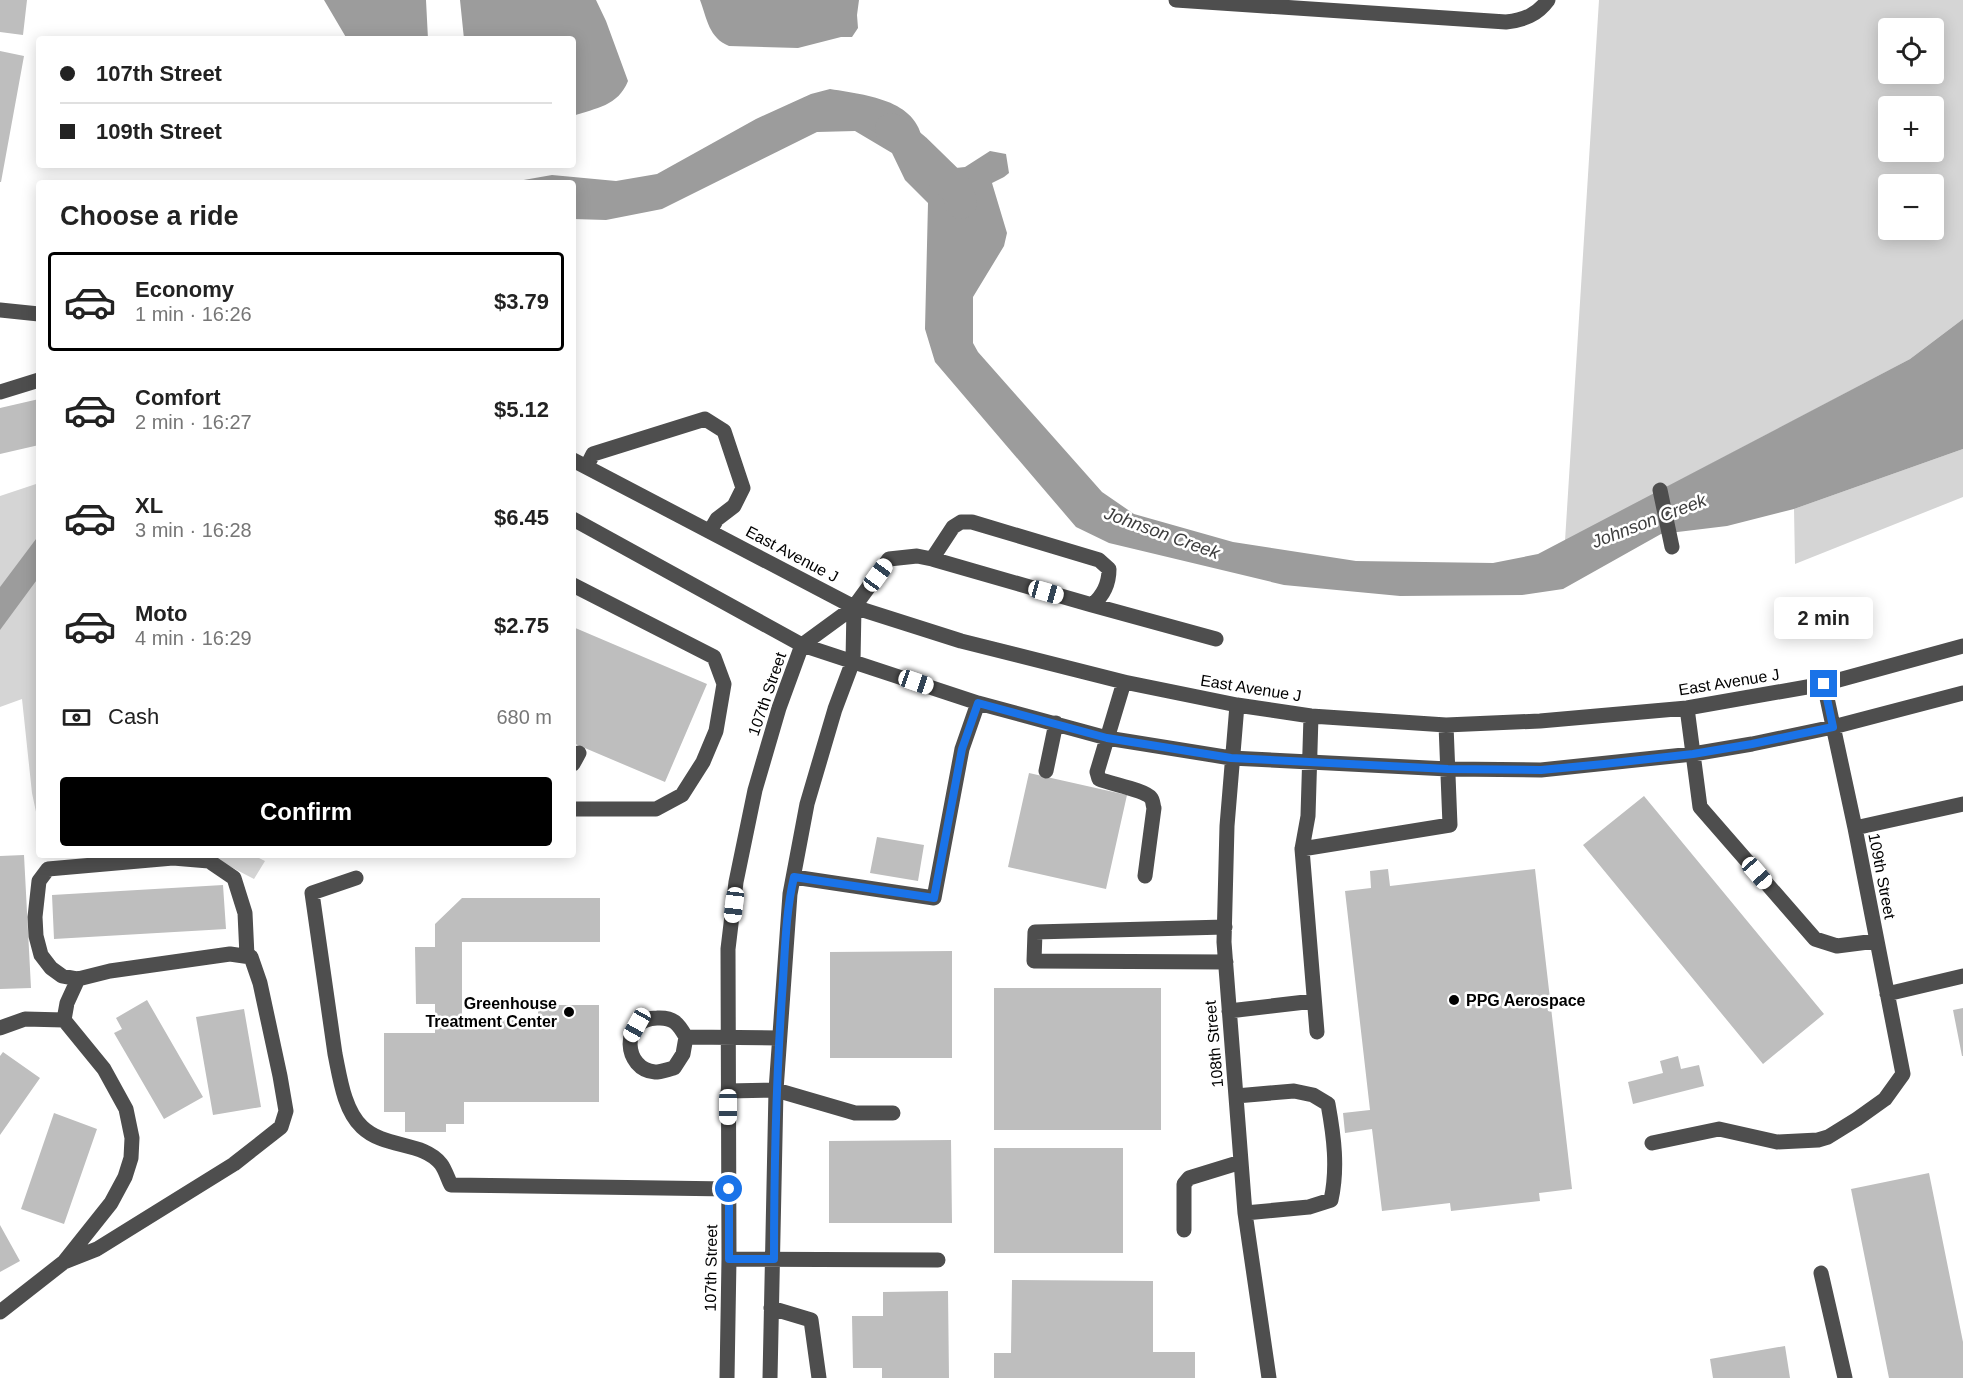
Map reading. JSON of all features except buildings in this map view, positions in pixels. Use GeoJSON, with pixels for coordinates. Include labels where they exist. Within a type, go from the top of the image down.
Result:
{"type":"FeatureCollection","features":[{"type":"Feature","properties":{"kind":"street"},"geometry":{"type":"LineString","coordinates":[[1176,0],[1506,22],[1520,21],[1538,12],[1548,0]]}},
{"type":"Feature","properties":{"kind":"street"},"geometry":{"type":"LineString","coordinates":[[0,310],[36,314]]}},
{"type":"Feature","properties":{"kind":"street"},"geometry":{"type":"LineString","coordinates":[[0,392],[36,381]]}},
{"type":"Feature","properties":{"kind":"street"},"geometry":{"type":"LineString","coordinates":[[580,463],[593,454],[705,419],[724,431],[743,488],[734,506],[717,519],[710,531]]}},
{"type":"Feature","properties":{"kind":"street","name":"East Avenue J"},"geometry":{"type":"LineString","coordinates":[[580,463],[854,608],[961,641],[1124,682],[1237,705],[1311,716],[1446,725],[1551,720],[1687,708],[1824,684],[1963,646]]}},
{"type":"Feature","properties":{"kind":"street"},"geometry":{"type":"LineString","coordinates":[[1660,490],[1672,548]]}},
{"type":"Feature","properties":{"kind":"street"},"geometry":{"type":"LineString","coordinates":[[576,521],[802,645],[978,703],[1107,738],[1231,758],[1448,769],[1541,770],[1693,754],[1752,744],[1833,727],[1963,693]]}},
{"type":"Feature","properties":{"kind":"street"},"geometry":{"type":"LineString","coordinates":[[1092,605],[1101,598],[1109,578],[1109,569],[1099,560],[983,525],[961,522],[953,527],[932,559],[1092,605],[1216,639]]}},
{"type":"Feature","properties":{"kind":"street","name":"107th Street"},"geometry":{"type":"LineString","coordinates":[[727,1378],[729,950],[736,882],[755,790],[779,708],[802,645],[854,608],[889,559],[917,556],[932,559]]}},
{"type":"Feature","properties":{"kind":"street"},"geometry":{"type":"LineString","coordinates":[[576,587],[714,657],[724,684],[716,731],[703,762],[682,795],[656,809],[576,809]]}},
{"type":"Feature","properties":{"kind":"street"},"geometry":{"type":"LineString","coordinates":[[770,1378],[779,1038],[790,894],[807,804],[835,709],[853,661],[854,608]]}},
{"type":"Feature","properties":{"kind":"street"},"geometry":{"type":"LineString","coordinates":[[1124,682],[1096,772],[1099,779],[1145,793],[1152,799],[1154,808],[1146,876]]}},
{"type":"Feature","properties":{"kind":"street","name":"109th Street"},"geometry":{"type":"LineString","coordinates":[[1652,1143],[1719,1129],[1778,1142],[1818,1140],[1828,1137],[1886,1099],[1903,1074],[1824,684]]}},
{"type":"Feature","properties":{"kind":"street"},"geometry":{"type":"LineString","coordinates":[[794,877],[934,898],[962,749],[978,703]]}},
{"type":"Feature","properties":{"kind":"street","name":"108th Street"},"geometry":{"type":"LineString","coordinates":[[1237,705],[1227,826],[1226,962],[1245,1213],[1269,1378]]}},
{"type":"Feature","properties":{"kind":"street"},"geometry":{"type":"LineString","coordinates":[[1687,708],[1700,807],[1815,939],[1837,946],[1876,941]]}},
{"type":"Feature","properties":{"kind":"street"},"geometry":{"type":"LineString","coordinates":[[1311,716],[1308,816],[1302,849],[1317,1032]]}},
{"type":"Feature","properties":{"kind":"street"},"geometry":{"type":"LineString","coordinates":[[1046,771],[1056,723]]}},
{"type":"Feature","properties":{"kind":"street"},"geometry":{"type":"LineString","coordinates":[[1302,849],[1450,825],[1446,725]]}},
{"type":"Feature","properties":{"kind":"street"},"geometry":{"type":"LineString","coordinates":[[1855,828],[1963,804]]}},
{"type":"Feature","properties":{"kind":"street"},"geometry":{"type":"LineString","coordinates":[[64,1262],[97,1248],[234,1164],[281,1126],[286,1112],[260,983],[251,957],[230,954],[110,971],[78,979],[62,976],[51,968],[41,955],[36,936],[35,917],[39,881],[48,869],[173,858],[209,861],[234,878],[245,913],[247,956]]}},
{"type":"Feature","properties":{"kind":"street"},"geometry":{"type":"LineString","coordinates":[[356,878],[312,893],[340,1079],[349,1107],[361,1127],[383,1141],[428,1154],[441,1164],[451,1185],[729,1189]]}},
{"type":"Feature","properties":{"kind":"street"},"geometry":{"type":"LineString","coordinates":[[1225,927],[1035,932],[1034,961],[1226,962]]}},
{"type":"Feature","properties":{"kind":"street"},"geometry":{"type":"LineString","coordinates":[[1887,994],[1963,976]]}},
{"type":"Feature","properties":{"kind":"street"},"geometry":{"type":"LineString","coordinates":[[0,1312],[64,1262],[111,1203],[125,1177],[131,1158],[132,1138],[126,1108],[104,1069],[64,1020],[67,1003],[78,979]]}},
{"type":"Feature","properties":{"kind":"street"},"geometry":{"type":"LineString","coordinates":[[1229,1011],[1314,1001]]}},
{"type":"Feature","properties":{"kind":"street"},"geometry":{"type":"LineString","coordinates":[[0,1028],[25,1019],[64,1020]]}},
{"type":"Feature","properties":{"kind":"street"},"geometry":{"type":"LineString","coordinates":[[686,1037],[779,1038]]}},
{"type":"Feature","properties":{"kind":"street"},"geometry":{"type":"LineString","coordinates":[[729,1091],[777,1090],[855,1113],[893,1113]]}},
{"type":"Feature","properties":{"kind":"street"},"geometry":{"type":"LineString","coordinates":[[1236,1096],[1294,1091],[1313,1095],[1328,1104],[1333,1135],[1335,1179],[1331,1200],[1309,1206],[1245,1213]]}},
{"type":"Feature","properties":{"kind":"street"},"geometry":{"type":"LineString","coordinates":[[1184,1230],[1184,1185],[1189,1178],[1241,1162]]}},
{"type":"Feature","properties":{"kind":"street"},"geometry":{"type":"LineString","coordinates":[[729,1259],[938,1260]]}},
{"type":"Feature","properties":{"kind":"street"},"geometry":{"type":"LineString","coordinates":[[1821,1274],[1845,1378]]}},
{"type":"Feature","properties":{"kind":"street"},"geometry":{"type":"LineString","coordinates":[[771,1308],[812,1320],[819,1378]]}},
{"type":"Feature","properties":{"kind":"shaded area"},"geometry":{"type":"Polygon","coordinates":[[[1599,0],[1963,0],[1963,319],[1910,359],[1565,541],[1599,0]]]}},
{"type":"Feature","properties":{"kind":"shaded area"},"geometry":{"type":"Polygon","coordinates":[[[1963,449],[1963,497],[1795,564],[1794,509],[1963,449]]]}},
{"type":"Feature","properties":{"kind":"shaded area"},"geometry":{"type":"Polygon","coordinates":[[[36,484],[36,812],[22,699],[0,707],[0,496],[36,484]]]}},
{"type":"Feature","properties":{"kind":"shaded area"},"geometry":{"type":"Polygon","coordinates":[[[214,858],[259,858],[265,861],[254,879],[214,858]]]}},
{"type":"Feature","properties":{"kind":"water"},"geometry":{"type":"Polygon","coordinates":[[[324,0],[426,0],[428,36],[345,36],[324,0]]]}},
{"type":"Feature","properties":{"kind":"water"},"geometry":{"type":"Polygon","coordinates":[[[460,0],[596,0],[628,81],[624,89],[612,101],[576,115],[576,36],[464,36],[460,0]]]}},
{"type":"Feature","properties":{"kind":"water"},"geometry":{"type":"Polygon","coordinates":[[[700,0],[859,0],[858,28],[852,37],[841,37],[798,48],[729,46],[722,43],[713,33],[700,0]]]}},
{"type":"Feature","properties":{"kind":"water"},"geometry":{"type":"Polygon","coordinates":[[[830,89],[884,100],[899,107],[911,117],[919,129],[923,146],[922,168],[928,171],[965,167],[990,151],[1006,154],[1009,173],[992,183],[1007,233],[1004,246],[973,297],[973,343],[978,352],[1102,492],[1134,514],[1233,542],[1356,561],[1493,563],[1538,554],[1910,359],[1963,319],[1963,449],[1794,509],[1727,526],[1661,534],[1563,589],[1522,595],[1400,596],[1284,585],[1109,543],[1076,527],[935,362],[925,329],[928,203],[905,180],[892,153],[855,131],[817,132],[662,209],[606,220],[576,219],[576,180],[524,180],[552,175],[616,181],[657,174],[756,119],[811,94],[830,89]]]}},
{"type":"Feature","properties":{"kind":"water"},"geometry":{"type":"Polygon","coordinates":[[[36,539],[36,581],[0,630],[0,587],[36,539]]]}},
{"type":"Feature","properties":{"kind":"waterway","name":"Johnson Creek"},"geometry":{"type":"LineString","coordinates":[[891,129],[957,190],[961,203]]}},
{"type":"Feature","properties":{"kind":"place","name":"PPG Aerospace"},"geometry":{"type":"Point","coordinates":[1454,1000]}},
{"type":"Feature","properties":{"kind":"place","name":"Greenhouse Treatment Center"},"geometry":{"type":"Point","coordinates":[569,1012]}},
{"type":"Feature","properties":{"kind":"route"},"geometry":{"type":"LineString","coordinates":[[729,1189],[729,1259],[774,1259],[778,1056],[790,894],[794,877],[934,898],[962,749],[978,703],[1107,738],[1231,758],[1448,769],[1541,770],[1693,754],[1833,727],[1824,684]]}}]}
